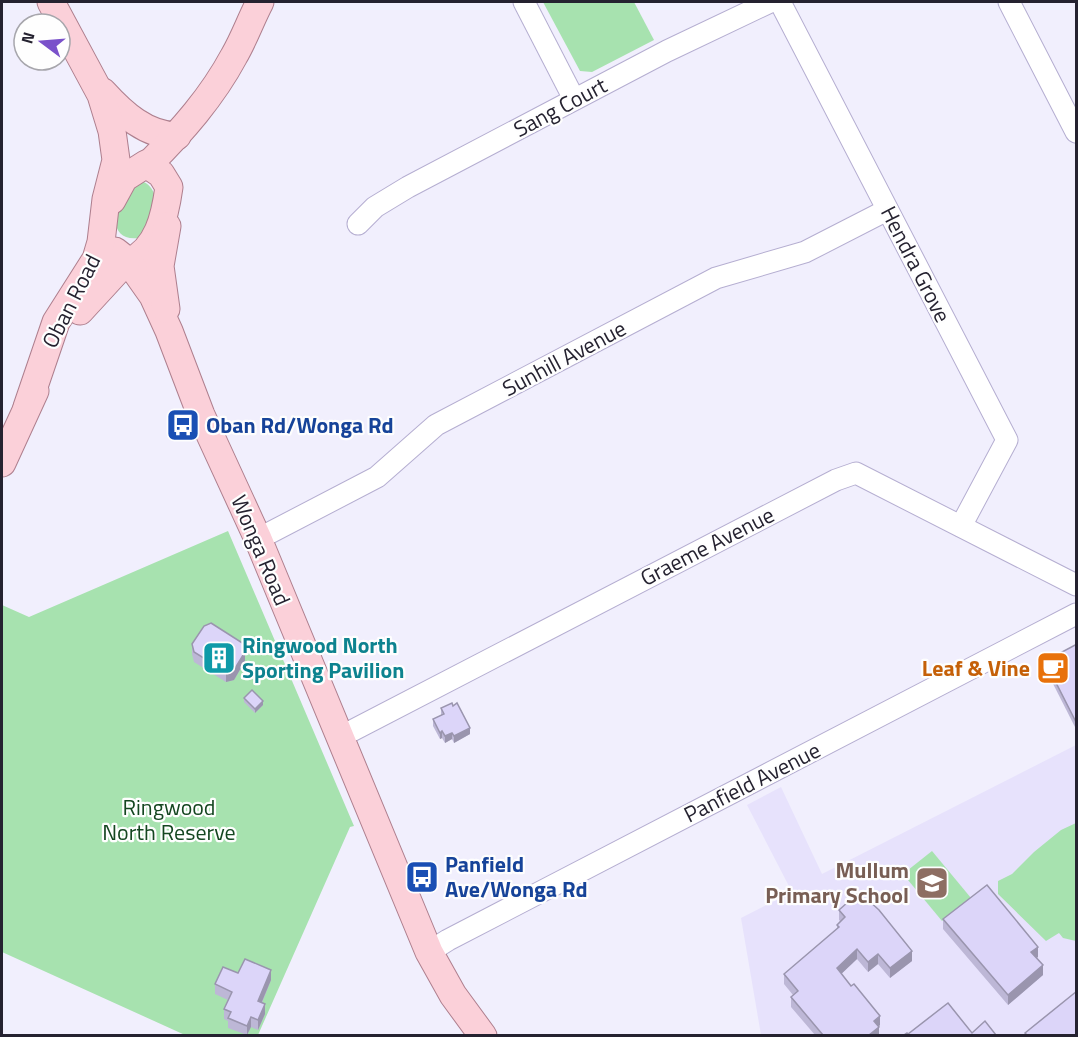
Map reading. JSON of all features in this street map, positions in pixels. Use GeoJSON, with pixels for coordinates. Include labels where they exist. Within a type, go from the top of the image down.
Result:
{"type":"FeatureCollection","features":[{"type":"Feature","properties":{"kind":"main road"},"geometry":{"type":"LineString","coordinates":[[51,2],[98,89],[148,164],[161,174],[169,188]]}},
{"type":"Feature","properties":{"kind":"main road"},"geometry":{"type":"LineString","coordinates":[[103,227],[121,183],[127,175],[148,164],[177,136],[200,108],[234,56],[260,2]]}},
{"type":"Feature","properties":{"kind":"main road"},"geometry":{"type":"LineString","coordinates":[[168,328],[160,266],[170,210],[169,188],[178,163],[220,101],[234,56]]}},
{"type":"Feature","properties":{"kind":"main road"},"geometry":{"type":"LineString","coordinates":[[98,89],[131,119],[160,134],[177,136]]}},
{"type":"Feature","properties":{"kind":"main road"},"geometry":{"type":"LineString","coordinates":[[98,89],[112,131],[116,156],[114,176],[105,205],[103,227]]}},
{"type":"Feature","properties":{"kind":"main road","name":"Oban Road"},"geometry":{"type":"LineString","coordinates":[[2,463],[27,407],[67,330],[83,307],[103,285],[153,243],[169,188]]}},
{"type":"Feature","properties":{"kind":"main road","name":"Oban Road"},"geometry":{"type":"LineString","coordinates":[[27,407],[52,330],[94,264],[103,227]]}},
{"type":"Feature","properties":{"kind":"main road","name":"Wonga Road"},"geometry":{"type":"LineString","coordinates":[[103,227],[113,250],[128,262],[153,296],[168,328],[201,416],[258,539],[429,952],[453,995],[483,1035]]}},
{"type":"Feature","properties":{"kind":"main road"},"geometry":{"type":"LineString","coordinates":[[103,285],[132,293],[144,302],[168,328]]}},
{"type":"Feature","properties":{"kind":"street"},"geometry":{"type":"LineString","coordinates":[[524,2],[574,99]]}},
{"type":"Feature","properties":{"kind":"street","name":"Sang Court"},"geometry":{"type":"LineString","coordinates":[[358,224],[375,207],[408,187],[667,51],[770,2]]}},
{"type":"Feature","properties":{"kind":"street","name":"Hendra Grove"},"geometry":{"type":"LineString","coordinates":[[780,2],[1007,440],[961,526]]}},
{"type":"Feature","properties":{"kind":"street"},"geometry":{"type":"LineString","coordinates":[[1009,2],[1077,132]]}},
{"type":"Feature","properties":{"kind":"street","name":"Sunhill Avenue"},"geometry":{"type":"LineString","coordinates":[[258,539],[377,477],[436,425],[664,305],[716,278],[804,252],[887,210]]}},
{"type":"Feature","properties":{"kind":"street","name":"Graeme Avenue"},"geometry":{"type":"LineString","coordinates":[[340,737],[846,475],[856,472],[1077,585]]}},
{"type":"Feature","properties":{"kind":"street","name":"Panfield Avenue"},"geometry":{"type":"LineString","coordinates":[[429,952],[448,940],[1077,614]]}},
{"type":"Feature","properties":{"kind":"shaded area","name":"Mullum Primary School"},"geometry":{"type":"Polygon","coordinates":[[[1076,745],[1076,1035],[761,1035],[741,918],[792,892],[747,805],[781,787],[822,874],[1076,745]]]}},
{"type":"Feature","properties":{"kind":"green space"},"geometry":{"type":"Polygon","coordinates":[[[543,2],[634,2],[654,40],[592,72],[580,71],[543,2]]]}},
{"type":"Feature","properties":{"kind":"green space"},"geometry":{"type":"Polygon","coordinates":[[[141,181],[153,191],[156,202],[155,213],[139,238],[129,238],[118,230],[117,208],[125,194],[141,181]]]}},
{"type":"Feature","properties":{"kind":"green space","name":"Ringwood North Reserve"},"geometry":{"type":"Polygon","coordinates":[[[228,531],[354,826],[350,827],[258,1035],[185,1035],[2,952],[2,605],[29,617],[228,531]]]}},
{"type":"Feature","properties":{"kind":"green space"},"geometry":{"type":"Polygon","coordinates":[[[1076,823],[1076,941],[1063,938],[1059,933],[1046,941],[998,894],[998,881],[1012,874],[1061,830],[1076,823]]]}},
{"type":"Feature","properties":{"kind":"green space"},"geometry":{"type":"Polygon","coordinates":[[[932,851],[971,898],[942,921],[903,874],[932,851]]]}},
{"type":"Feature","properties":{"kind":"building","name":"Ringwood North Sporting Pavilion"},"geometry":{"type":"Polygon","coordinates":[[[211,623],[244,644],[245,652],[234,670],[226,672],[194,652],[192,644],[204,626],[211,623]]]}},
{"type":"Feature","properties":{"kind":"building"},"geometry":{"type":"Polygon","coordinates":[[[1077,644],[1077,722],[1076,722],[1045,661],[1077,644]]]}},
{"type":"Feature","properties":{"kind":"building"},"geometry":{"type":"Polygon","coordinates":[[[252,690],[263,701],[255,709],[244,698],[252,690]]]}},
{"type":"Feature","properties":{"kind":"building"},"geometry":{"type":"Polygon","coordinates":[[[452,703],[453,706],[457,703],[470,728],[454,736],[452,733],[445,736],[442,731],[440,733],[433,719],[444,714],[441,708],[452,703]]]}},
{"type":"Feature","properties":{"kind":"building"},"geometry":{"type":"Polygon","coordinates":[[[987,885],[1038,947],[1031,952],[1043,965],[1008,995],[943,919],[987,885]]]}},
{"type":"Feature","properties":{"kind":"building"},"geometry":{"type":"Polygon","coordinates":[[[857,894],[864,902],[867,899],[879,910],[912,951],[890,968],[878,954],[868,962],[857,949],[837,968],[851,986],[854,984],[880,1016],[874,1021],[879,1027],[869,1035],[823,1035],[791,997],[798,991],[784,974],[839,927],[837,925],[845,917],[839,910],[857,894]]]}},
{"type":"Feature","properties":{"kind":"building"},"geometry":{"type":"Polygon","coordinates":[[[245,959],[271,970],[258,1001],[265,1004],[258,1020],[251,1017],[247,1026],[228,1018],[231,1012],[224,1009],[232,992],[215,984],[223,967],[238,973],[245,959]]]}},
{"type":"Feature","properties":{"kind":"building"},"geometry":{"type":"Polygon","coordinates":[[[1077,991],[1077,1035],[1027,1035],[1025,1033],[1077,991]]]}},
{"type":"Feature","properties":{"kind":"building"},"geometry":{"type":"Polygon","coordinates":[[[948,1003],[972,1033],[985,1021],[996,1035],[904,1035],[948,1003]]]}},
{"type":"Feature","properties":{"kind":"place","name":"Oban Rd/Wonga Rd"},"geometry":{"type":"Point","coordinates":[183,425]}},
{"type":"Feature","properties":{"kind":"place","name":"Ringwood North Sporting Pavilion"},"geometry":{"type":"Point","coordinates":[219,658]}},
{"type":"Feature","properties":{"kind":"place","name":"Leaf & Vine"},"geometry":{"type":"Point","coordinates":[1053,668]}},
{"type":"Feature","properties":{"kind":"place","name":"Panfield Ave/Wonga Rd"},"geometry":{"type":"Point","coordinates":[422,877]}},
{"type":"Feature","properties":{"kind":"place","name":"Mullum Primary School"},"geometry":{"type":"Point","coordinates":[932,883]}}]}
